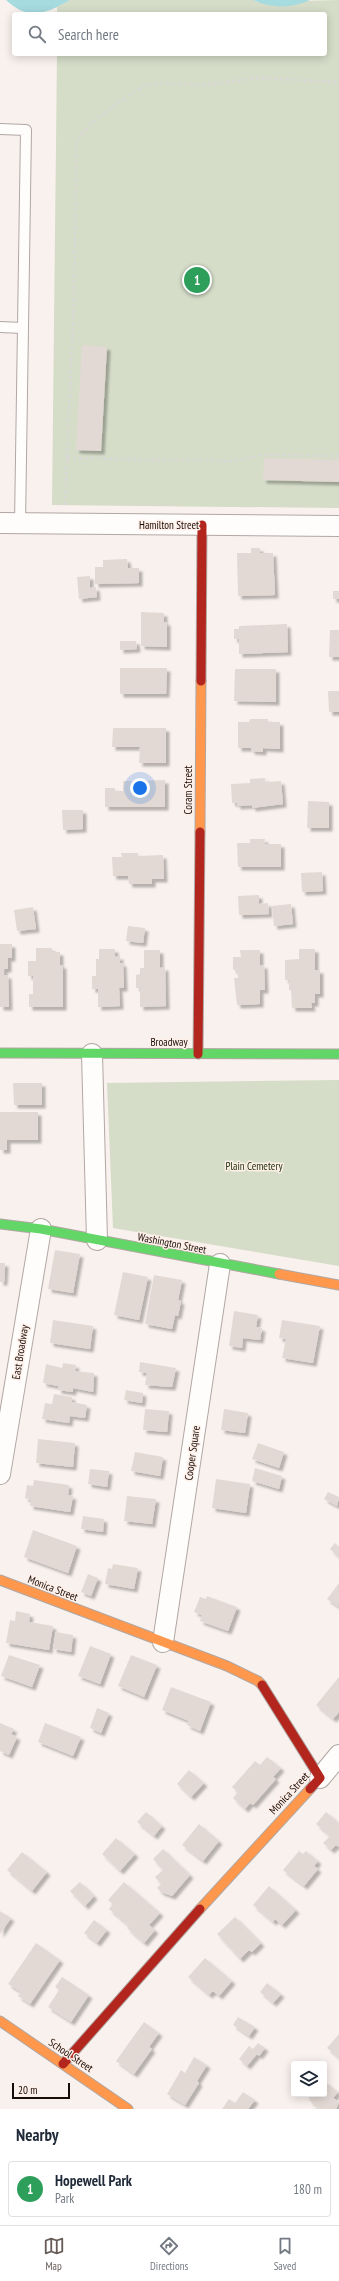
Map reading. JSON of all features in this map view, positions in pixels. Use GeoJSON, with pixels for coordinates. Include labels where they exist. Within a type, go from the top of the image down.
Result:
{"type":"FeatureCollection","features":[{"type":"Feature","properties":{"kind":"street","name":"Hamilton Street"},"geometry":{"type":"LineString","coordinates":[[0,524],[339,526]]}},
{"type":"Feature","properties":{"kind":"street","name":"Coram Street"},"geometry":{"type":"LineString","coordinates":[[198,1054],[202,525]]}},
{"type":"Feature","properties":{"kind":"street","name":"Broadway"},"geometry":{"type":"LineString","coordinates":[[0,1053],[339,1054]]}},
{"type":"Feature","properties":{"kind":"street"},"geometry":{"type":"LineString","coordinates":[[92,1054],[98,1240]]}},
{"type":"Feature","properties":{"kind":"street","name":"Washington Street"},"geometry":{"type":"LineString","coordinates":[[0,1224],[41,1229],[220,1264],[339,1285]]}},
{"type":"Feature","properties":{"kind":"street","name":"East Broadway"},"geometry":{"type":"LineString","coordinates":[[0,1474],[41,1229]]}},
{"type":"Feature","properties":{"kind":"street","name":"Cooper Square"},"geometry":{"type":"LineString","coordinates":[[163,1642],[220,1264]]}},
{"type":"Feature","properties":{"kind":"street","name":"Monica Street"},"geometry":{"type":"LineString","coordinates":[[0,1580],[238,1670],[258,1681],[281,1712],[320,1778],[189,1921],[63,2064]]}},
{"type":"Feature","properties":{"kind":"street"},"geometry":{"type":"LineString","coordinates":[[320,1778],[339,1755]]}},
{"type":"Feature","properties":{"kind":"street","name":"School Street"},"geometry":{"type":"LineString","coordinates":[[0,2021],[63,2064],[123,2108]]}},
{"type":"Feature","properties":{"kind":"lane"},"geometry":{"type":"LineString","coordinates":[[0,129],[26,130],[20,524]]}},
{"type":"Feature","properties":{"kind":"lane"},"geometry":{"type":"LineString","coordinates":[[0,327],[23,328]]}},
{"type":"Feature","properties":{"kind":"path"},"geometry":{"type":"LineString","coordinates":[[65,509],[74,299],[76,146],[82,132],[143,86],[151,83],[203,85],[256,78],[339,82]]}},
{"type":"Feature","properties":{"kind":"path"},"geometry":{"type":"LineString","coordinates":[[67,458],[234,461],[262,455],[339,456]]}},
{"type":"Feature","properties":{"kind":"green space"},"geometry":{"type":"Polygon","coordinates":[[[70,0],[253,0],[257,2],[339,0],[339,508],[52,505],[57,56],[327,56],[327,12],[57,12],[57,7],[70,0]]]}},
{"type":"Feature","properties":{"kind":"green space","name":"Plain Cemetery"},"geometry":{"type":"Polygon","coordinates":[[[339,1080],[339,1266],[113,1228],[107,1083],[339,1080]]]}},
{"type":"Feature","properties":{"kind":"water"},"geometry":{"type":"Polygon","coordinates":[[[6,0],[70,0],[45,12],[26,12],[14,7],[6,0]]]}},
{"type":"Feature","properties":{"kind":"water"},"geometry":{"type":"Polygon","coordinates":[[[253,0],[310,0],[296,5],[274,6],[253,0]]]}},
{"type":"Feature","properties":{"kind":"building"},"geometry":{"type":"Polygon","coordinates":[[[82,345],[107,347],[101,451],[76,450],[82,345]]]}},
{"type":"Feature","properties":{"kind":"building"},"geometry":{"type":"Polygon","coordinates":[[[264,458],[339,460],[339,482],[263,480],[264,458]]]}},
{"type":"Feature","properties":{"kind":"building"},"geometry":{"type":"Polygon","coordinates":[[[251,548],[260,548],[260,553],[273,553],[275,595],[238,596],[237,553],[251,553],[251,548]]]}},
{"type":"Feature","properties":{"kind":"building"},"geometry":{"type":"Polygon","coordinates":[[[127,559],[128,568],[139,568],[139,583],[95,584],[95,567],[103,567],[103,560],[127,559]]]}},
{"type":"Feature","properties":{"kind":"building"},"geometry":{"type":"Polygon","coordinates":[[[90,576],[90,588],[96,587],[97,597],[79,599],[77,577],[90,576]]]}},
{"type":"Feature","properties":{"kind":"building"},"geometry":{"type":"Polygon","coordinates":[[[333,591],[339,591],[339,599],[333,599],[333,591]]]}},
{"type":"Feature","properties":{"kind":"building"},"geometry":{"type":"Polygon","coordinates":[[[141,612],[164,613],[164,622],[167,622],[167,647],[141,646],[141,612]]]}},
{"type":"Feature","properties":{"kind":"building"},"geometry":{"type":"Polygon","coordinates":[[[287,624],[288,652],[239,654],[239,639],[234,639],[234,629],[239,629],[239,626],[287,624]]]}},
{"type":"Feature","properties":{"kind":"building"},"geometry":{"type":"Polygon","coordinates":[[[330,630],[339,630],[339,657],[329,657],[330,630]]]}},
{"type":"Feature","properties":{"kind":"building"},"geometry":{"type":"Polygon","coordinates":[[[120,641],[136,641],[137,649],[120,650],[120,641]]]}},
{"type":"Feature","properties":{"kind":"building"},"geometry":{"type":"Polygon","coordinates":[[[120,668],[167,668],[166,694],[120,694],[120,668]]]}},
{"type":"Feature","properties":{"kind":"building"},"geometry":{"type":"Polygon","coordinates":[[[235,669],[276,669],[276,702],[234,701],[235,669]]]}},
{"type":"Feature","properties":{"kind":"building"},"geometry":{"type":"Polygon","coordinates":[[[328,691],[339,691],[339,712],[329,712],[328,691]]]}},
{"type":"Feature","properties":{"kind":"building"},"geometry":{"type":"Polygon","coordinates":[[[250,719],[268,719],[268,722],[280,722],[280,749],[263,748],[263,752],[251,751],[251,748],[238,748],[238,722],[249,722],[250,719]]]}},
{"type":"Feature","properties":{"kind":"building"},"geometry":{"type":"Polygon","coordinates":[[[113,728],[166,728],[166,763],[139,763],[140,747],[112,747],[113,728]]]}},
{"type":"Feature","properties":{"kind":"building"},"geometry":{"type":"Polygon","coordinates":[[[265,778],[265,782],[281,781],[283,804],[252,808],[252,805],[237,806],[237,803],[232,803],[231,784],[250,783],[250,779],[265,778]]]}},
{"type":"Feature","properties":{"kind":"building"},"geometry":{"type":"Polygon","coordinates":[[[165,780],[165,807],[105,807],[105,788],[115,788],[115,791],[123,791],[123,781],[165,780]]]}},
{"type":"Feature","properties":{"kind":"building"},"geometry":{"type":"Polygon","coordinates":[[[308,801],[329,802],[329,828],[307,828],[308,801]]]}},
{"type":"Feature","properties":{"kind":"building"},"geometry":{"type":"Polygon","coordinates":[[[62,810],[83,810],[83,829],[63,830],[62,810]]]}},
{"type":"Feature","properties":{"kind":"building"},"geometry":{"type":"Polygon","coordinates":[[[250,839],[265,839],[264,844],[281,844],[281,867],[238,867],[237,843],[250,843],[250,839]]]}},
{"type":"Feature","properties":{"kind":"building"},"geometry":{"type":"Polygon","coordinates":[[[121,853],[138,853],[138,856],[163,855],[164,879],[152,879],[152,884],[129,884],[128,876],[113,876],[112,857],[122,857],[121,853]]]}},
{"type":"Feature","properties":{"kind":"building"},"geometry":{"type":"Polygon","coordinates":[[[322,872],[323,891],[302,892],[301,873],[322,872]]]}},
{"type":"Feature","properties":{"kind":"building"},"geometry":{"type":"Polygon","coordinates":[[[259,895],[259,904],[268,903],[269,914],[239,915],[238,896],[259,895]]]}},
{"type":"Feature","properties":{"kind":"building"},"geometry":{"type":"Polygon","coordinates":[[[291,904],[293,924],[274,926],[272,906],[291,904]]]}},
{"type":"Feature","properties":{"kind":"building"},"geometry":{"type":"Polygon","coordinates":[[[33,907],[36,929],[17,931],[14,910],[33,907]]]}},
{"type":"Feature","properties":{"kind":"building"},"geometry":{"type":"Polygon","coordinates":[[[128,926],[145,928],[143,943],[126,941],[128,926]]]}},
{"type":"Feature","properties":{"kind":"building"},"geometry":{"type":"Polygon","coordinates":[[[0,944],[12,944],[12,958],[8,958],[8,969],[4,969],[4,975],[8,975],[9,1007],[0,1007],[0,944]]]}},
{"type":"Feature","properties":{"kind":"building"},"geometry":{"type":"Polygon","coordinates":[[[36,948],[52,948],[52,952],[60,952],[60,965],[63,965],[63,1007],[29,1007],[29,994],[33,994],[33,976],[28,976],[28,961],[36,961],[36,948]]]}},
{"type":"Feature","properties":{"kind":"building"},"geometry":{"type":"Polygon","coordinates":[[[99,949],[115,949],[115,957],[120,956],[120,963],[123,963],[124,988],[119,988],[120,1006],[98,1007],[98,989],[92,989],[92,976],[96,976],[96,959],[99,959],[99,949]]]}},
{"type":"Feature","properties":{"kind":"building"},"geometry":{"type":"Polygon","coordinates":[[[299,949],[315,949],[315,970],[320,970],[320,994],[315,994],[315,1003],[311,1003],[312,1008],[292,1008],[289,980],[285,980],[285,960],[299,959],[299,949]]]}},
{"type":"Feature","properties":{"kind":"building"},"geometry":{"type":"Polygon","coordinates":[[[144,950],[160,950],[160,968],[165,967],[166,1006],[140,1007],[140,988],[136,988],[136,975],[140,974],[140,968],[144,968],[144,950]]]}},
{"type":"Feature","properties":{"kind":"building"},"geometry":{"type":"Polygon","coordinates":[[[240,950],[260,950],[260,965],[264,965],[265,990],[260,990],[260,1004],[237,1005],[234,978],[238,978],[237,970],[233,970],[233,957],[241,957],[240,950]]]}},
{"type":"Feature","properties":{"kind":"building"},"geometry":{"type":"Polygon","coordinates":[[[13,1083],[42,1083],[42,1105],[14,1105],[13,1083]]]}},
{"type":"Feature","properties":{"kind":"building"},"geometry":{"type":"Polygon","coordinates":[[[0,1112],[38,1112],[38,1140],[7,1140],[7,1150],[0,1150],[0,1112]]]}},
{"type":"Feature","properties":{"kind":"building"},"geometry":{"type":"Polygon","coordinates":[[[55,1250],[80,1254],[73,1293],[48,1289],[55,1250]]]}},
{"type":"Feature","properties":{"kind":"building"},"geometry":{"type":"Polygon","coordinates":[[[0,1263],[5,1263],[4,1282],[0,1282],[0,1263]]]}},
{"type":"Feature","properties":{"kind":"building"},"geometry":{"type":"Polygon","coordinates":[[[123,1272],[148,1277],[139,1320],[114,1315],[123,1272]]]}},
{"type":"Feature","properties":{"kind":"building"},"geometry":{"type":"Polygon","coordinates":[[[154,1275],[182,1280],[178,1300],[181,1301],[178,1316],[175,1315],[172,1329],[145,1324],[154,1275]]]}},
{"type":"Feature","properties":{"kind":"building"},"geometry":{"type":"Polygon","coordinates":[[[234,1311],[258,1315],[256,1327],[262,1328],[260,1340],[243,1338],[242,1348],[229,1346],[234,1311]]]}},
{"type":"Feature","properties":{"kind":"building"},"geometry":{"type":"Polygon","coordinates":[[[53,1320],[93,1326],[90,1349],[50,1343],[53,1320]]]}},
{"type":"Feature","properties":{"kind":"building"},"geometry":{"type":"Polygon","coordinates":[[[282,1320],[320,1326],[313,1363],[282,1358],[286,1339],[279,1338],[282,1320]]]}},
{"type":"Feature","properties":{"kind":"building"},"geometry":{"type":"Polygon","coordinates":[[[140,1362],[176,1368],[172,1387],[145,1385],[147,1373],[139,1372],[140,1362]]]}},
{"type":"Feature","properties":{"kind":"building"},"geometry":{"type":"Polygon","coordinates":[[[63,1363],[76,1365],[75,1371],[94,1373],[93,1392],[73,1388],[73,1392],[58,1390],[58,1386],[43,1383],[46,1364],[62,1368],[63,1363]]]}},
{"type":"Feature","properties":{"kind":"building"},"geometry":{"type":"Polygon","coordinates":[[[126,1390],[143,1393],[142,1403],[124,1400],[126,1390]]]}},
{"type":"Feature","properties":{"kind":"building"},"geometry":{"type":"Polygon","coordinates":[[[54,1394],[72,1397],[72,1402],[87,1405],[85,1418],[70,1416],[69,1423],[42,1419],[45,1403],[52,1404],[54,1394]]]}},
{"type":"Feature","properties":{"kind":"building"},"geometry":{"type":"Polygon","coordinates":[[[145,1409],[169,1411],[167,1432],[143,1430],[145,1409]]]}},
{"type":"Feature","properties":{"kind":"building"},"geometry":{"type":"Polygon","coordinates":[[[224,1409],[248,1413],[245,1433],[221,1430],[224,1409]]]}},
{"type":"Feature","properties":{"kind":"building"},"geometry":{"type":"Polygon","coordinates":[[[38,1439],[75,1443],[73,1467],[36,1463],[38,1439]]]}},
{"type":"Feature","properties":{"kind":"building"},"geometry":{"type":"Polygon","coordinates":[[[258,1443],[284,1452],[279,1468],[252,1459],[258,1443]]]}},
{"type":"Feature","properties":{"kind":"building"},"geometry":{"type":"Polygon","coordinates":[[[135,1452],[163,1457],[160,1476],[131,1471],[135,1452]]]}},
{"type":"Feature","properties":{"kind":"building"},"geometry":{"type":"Polygon","coordinates":[[[255,1468],[282,1476],[279,1489],[252,1481],[255,1468]]]}},
{"type":"Feature","properties":{"kind":"building"},"geometry":{"type":"Polygon","coordinates":[[[90,1469],[109,1471],[107,1487],[88,1484],[90,1469]]]}},
{"type":"Feature","properties":{"kind":"building"},"geometry":{"type":"Polygon","coordinates":[[[216,1479],[250,1484],[246,1513],[212,1508],[216,1479]]]}},
{"type":"Feature","properties":{"kind":"building"},"geometry":{"type":"Polygon","coordinates":[[[34,1480],[69,1485],[68,1495],[73,1496],[70,1512],[30,1506],[31,1500],[25,1498],[27,1485],[33,1486],[34,1480]]]}},
{"type":"Feature","properties":{"kind":"building"},"geometry":{"type":"Polygon","coordinates":[[[328,1492],[339,1497],[337,1506],[324,1499],[328,1492]]]}},
{"type":"Feature","properties":{"kind":"building"},"geometry":{"type":"Polygon","coordinates":[[[127,1496],[156,1499],[152,1524],[124,1521],[127,1496]]]}},
{"type":"Feature","properties":{"kind":"building"},"geometry":{"type":"Polygon","coordinates":[[[83,1516],[104,1519],[103,1532],[81,1529],[83,1516]]]}},
{"type":"Feature","properties":{"kind":"building"},"geometry":{"type":"Polygon","coordinates":[[[33,1530],[77,1546],[68,1573],[24,1557],[33,1530]]]}},
{"type":"Feature","properties":{"kind":"building"},"geometry":{"type":"Polygon","coordinates":[[[335,1543],[339,1547],[339,1557],[330,1549],[335,1543]]]}},
{"type":"Feature","properties":{"kind":"building"},"geometry":{"type":"Polygon","coordinates":[[[113,1564],[138,1568],[134,1589],[105,1584],[108,1568],[112,1569],[113,1564]]]}},
{"type":"Feature","properties":{"kind":"building"},"geometry":{"type":"Polygon","coordinates":[[[88,1574],[98,1578],[91,1596],[81,1592],[88,1574]]]}},
{"type":"Feature","properties":{"kind":"building"},"geometry":{"type":"Polygon","coordinates":[[[339,1583],[339,1607],[327,1599],[339,1583]]]}},
{"type":"Feature","properties":{"kind":"building"},"geometry":{"type":"Polygon","coordinates":[[[207,1596],[237,1607],[228,1631],[200,1621],[202,1615],[194,1612],[200,1597],[206,1599],[207,1596]]]}},
{"type":"Feature","properties":{"kind":"building"},"geometry":{"type":"Polygon","coordinates":[[[16,1611],[30,1614],[29,1622],[53,1626],[49,1650],[6,1643],[10,1620],[15,1621],[16,1611]]]}},
{"type":"Feature","properties":{"kind":"building"},"geometry":{"type":"Polygon","coordinates":[[[56,1632],[73,1635],[71,1652],[53,1649],[56,1632]]]}},
{"type":"Feature","properties":{"kind":"building"},"geometry":{"type":"Polygon","coordinates":[[[90,1646],[111,1654],[100,1684],[78,1676],[90,1646]]]}},
{"type":"Feature","properties":{"kind":"building"},"geometry":{"type":"Polygon","coordinates":[[[9,1655],[40,1665],[32,1687],[1,1676],[9,1655]]]}},
{"type":"Feature","properties":{"kind":"building"},"geometry":{"type":"Polygon","coordinates":[[[131,1655],[157,1665],[144,1697],[118,1686],[131,1655]]]}},
{"type":"Feature","properties":{"kind":"building"},"geometry":{"type":"Polygon","coordinates":[[[339,1677],[339,1712],[333,1719],[316,1705],[339,1677]]]}},
{"type":"Feature","properties":{"kind":"building"},"geometry":{"type":"Polygon","coordinates":[[[171,1687],[211,1702],[200,1731],[187,1725],[189,1721],[162,1710],[171,1687]]]}},
{"type":"Feature","properties":{"kind":"building"},"geometry":{"type":"Polygon","coordinates":[[[97,1708],[109,1713],[101,1733],[90,1728],[97,1708]]]}},
{"type":"Feature","properties":{"kind":"building"},"geometry":{"type":"Polygon","coordinates":[[[0,1723],[14,1729],[11,1734],[17,1737],[9,1755],[0,1751],[0,1723]]]}},
{"type":"Feature","properties":{"kind":"building"},"geometry":{"type":"Polygon","coordinates":[[[45,1723],[81,1737],[73,1756],[38,1742],[45,1723]]]}},
{"type":"Feature","properties":{"kind":"building"},"geometry":{"type":"Polygon","coordinates":[[[267,1757],[281,1768],[273,1777],[276,1779],[253,1805],[250,1803],[245,1809],[233,1798],[238,1792],[232,1787],[255,1761],[260,1765],[267,1757]]]}},
{"type":"Feature","properties":{"kind":"building"},"geometry":{"type":"Polygon","coordinates":[[[189,1770],[204,1783],[191,1797],[177,1784],[189,1770]]]}},
{"type":"Feature","properties":{"kind":"building"},"geometry":{"type":"Polygon","coordinates":[[[146,1812],[162,1826],[154,1836],[137,1822],[146,1812]]]}},
{"type":"Feature","properties":{"kind":"building"},"geometry":{"type":"Polygon","coordinates":[[[326,1812],[339,1823],[339,1847],[336,1845],[331,1850],[323,1843],[330,1836],[316,1824],[326,1812]]]}},
{"type":"Feature","properties":{"kind":"building"},"geometry":{"type":"Polygon","coordinates":[[[199,1824],[219,1841],[203,1861],[182,1845],[199,1824]]]}},
{"type":"Feature","properties":{"kind":"building"},"geometry":{"type":"Polygon","coordinates":[[[116,1838],[135,1854],[120,1871],[102,1854],[116,1838]]]}},
{"type":"Feature","properties":{"kind":"building"},"geometry":{"type":"Polygon","coordinates":[[[163,1849],[190,1875],[172,1896],[161,1892],[157,1888],[161,1884],[155,1877],[163,1870],[153,1859],[163,1849]]]}},
{"type":"Feature","properties":{"kind":"building"},"geometry":{"type":"Polygon","coordinates":[[[299,1851],[303,1854],[306,1851],[318,1861],[314,1866],[318,1869],[304,1886],[283,1870],[299,1851]]]}},
{"type":"Feature","properties":{"kind":"building"},"geometry":{"type":"Polygon","coordinates":[[[22,1852],[47,1872],[32,1891],[7,1870],[22,1852]]]}},
{"type":"Feature","properties":{"kind":"building"},"geometry":{"type":"Polygon","coordinates":[[[80,1882],[94,1896],[85,1906],[70,1891],[80,1882]]]}},
{"type":"Feature","properties":{"kind":"building"},"geometry":{"type":"Polygon","coordinates":[[[124,1882],[160,1913],[149,1925],[155,1930],[144,1943],[127,1928],[129,1926],[109,1909],[113,1904],[108,1900],[124,1882]]]}},
{"type":"Feature","properties":{"kind":"building"},"geometry":{"type":"Polygon","coordinates":[[[269,1886],[296,1910],[282,1925],[275,1919],[273,1922],[253,1905],[269,1886]]]}},
{"type":"Feature","properties":{"kind":"building"},"geometry":{"type":"Polygon","coordinates":[[[0,1911],[11,1918],[0,1934],[0,1911]]]}},
{"type":"Feature","properties":{"kind":"building"},"geometry":{"type":"Polygon","coordinates":[[[235,1917],[261,1943],[252,1952],[249,1950],[240,1959],[217,1934],[235,1917]]]}},
{"type":"Feature","properties":{"kind":"building"},"geometry":{"type":"Polygon","coordinates":[[[94,1920],[107,1930],[97,1943],[84,1933],[94,1920]]]}},
{"type":"Feature","properties":{"kind":"building"},"geometry":{"type":"Polygon","coordinates":[[[36,1943],[60,1960],[30,2004],[18,1996],[21,1992],[8,1984],[36,1943]]]}},
{"type":"Feature","properties":{"kind":"building"},"geometry":{"type":"Polygon","coordinates":[[[205,1958],[232,1981],[219,1996],[213,1991],[209,1995],[188,1977],[205,1958]]]}},
{"type":"Feature","properties":{"kind":"building"},"geometry":{"type":"Polygon","coordinates":[[[62,1977],[89,1995],[71,2022],[48,2007],[59,1990],[55,1987],[62,1977]]]}},
{"type":"Feature","properties":{"kind":"building"},"geometry":{"type":"Polygon","coordinates":[[[267,1983],[281,1994],[273,2003],[260,1992],[267,1983]]]}},
{"type":"Feature","properties":{"kind":"building"},"geometry":{"type":"Polygon","coordinates":[[[238,2017],[255,2027],[249,2036],[233,2025],[238,2017]]]}},
{"type":"Feature","properties":{"kind":"building"},"geometry":{"type":"Polygon","coordinates":[[[144,2022],[159,2033],[149,2047],[152,2049],[134,2074],[116,2061],[144,2022]]]}},
{"type":"Feature","properties":{"kind":"building"},"geometry":{"type":"Polygon","coordinates":[[[339,2034],[339,2058],[327,2048],[339,2034]]]}},
{"type":"Feature","properties":{"kind":"building"},"geometry":{"type":"Polygon","coordinates":[[[258,2043],[265,2048],[259,2056],[257,2054],[247,2066],[239,2059],[249,2046],[253,2049],[258,2043]]]}},
{"type":"Feature","properties":{"kind":"building"},"geometry":{"type":"Polygon","coordinates":[[[194,2057],[207,2065],[197,2081],[199,2083],[185,2105],[167,2094],[181,2070],[185,2073],[194,2057]]]}},
{"type":"Feature","properties":{"kind":"building"},"geometry":{"type":"Polygon","coordinates":[[[327,2083],[338,2092],[333,2098],[339,2102],[336,2109],[319,2109],[309,2100],[309,2097],[327,2097],[327,2083]]]}},
{"type":"Feature","properties":{"kind":"building"},"geometry":{"type":"Polygon","coordinates":[[[243,2092],[255,2100],[248,2109],[222,2109],[229,2099],[235,2103],[243,2092]]]}},
{"type":"Feature","properties":{"kind":"traffic: fast"},"geometry":{"type":"LineString","coordinates":[[0,1053],[339,1054]]}},
{"type":"Feature","properties":{"kind":"traffic: fast"},"geometry":{"type":"LineString","coordinates":[[0,1224],[41,1229],[279,1274]]}},
{"type":"Feature","properties":{"kind":"traffic: slow"},"geometry":{"type":"LineString","coordinates":[[200,832],[201,681]]}},
{"type":"Feature","properties":{"kind":"traffic: slow"},"geometry":{"type":"LineString","coordinates":[[279,1274],[339,1285]]}},
{"type":"Feature","properties":{"kind":"traffic: slow"},"geometry":{"type":"LineString","coordinates":[[0,1580],[227,1666],[258,1681],[262,1685]]}},
{"type":"Feature","properties":{"kind":"traffic: slow"},"geometry":{"type":"LineString","coordinates":[[200,1909],[310,1789]]}},
{"type":"Feature","properties":{"kind":"traffic: slow"},"geometry":{"type":"LineString","coordinates":[[0,2021],[128,2109]]}},
{"type":"Feature","properties":{"kind":"traffic: jam"},"geometry":{"type":"LineString","coordinates":[[201,681],[202,525]]}},
{"type":"Feature","properties":{"kind":"traffic: jam"},"geometry":{"type":"LineString","coordinates":[[198,1054],[200,832]]}},
{"type":"Feature","properties":{"kind":"traffic: jam"},"geometry":{"type":"LineString","coordinates":[[262,1685],[320,1778],[310,1789]]}},
{"type":"Feature","properties":{"kind":"traffic: jam"},"geometry":{"type":"LineString","coordinates":[[63,2064],[200,1909]]}},
{"type":"Feature","properties":{"kind":"place","name":"Hopewell Park"},"geometry":{"type":"Point","coordinates":[197,280]}}]}
